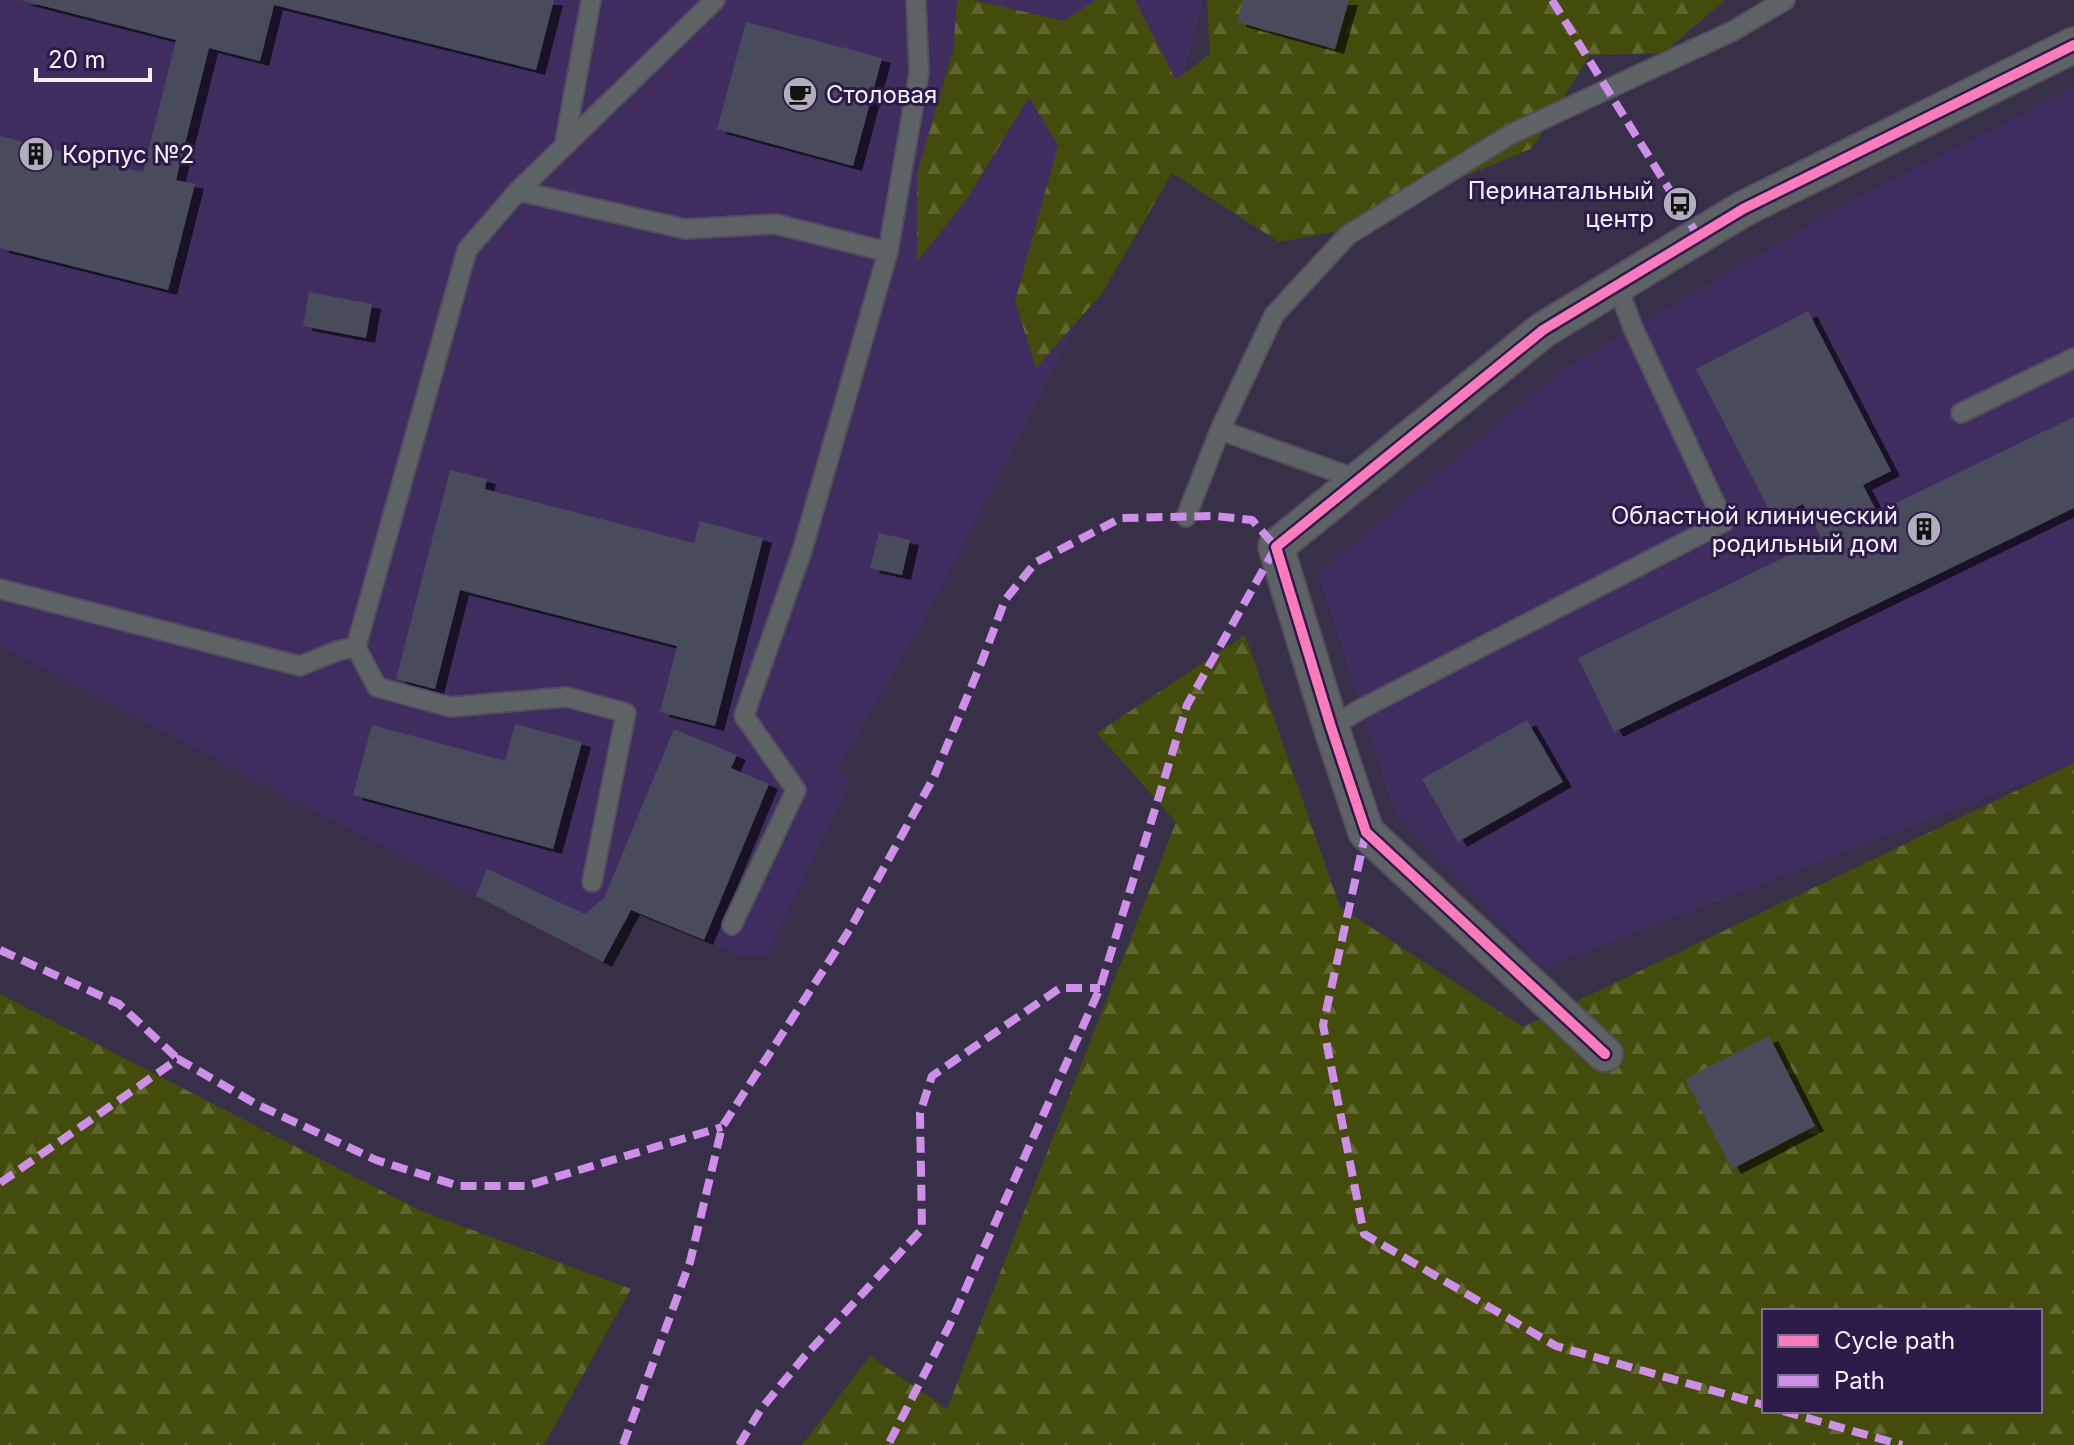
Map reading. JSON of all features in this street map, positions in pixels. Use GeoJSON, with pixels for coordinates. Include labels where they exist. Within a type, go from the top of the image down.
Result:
{"type":"FeatureCollection","features":[{"type":"Feature","properties":{"kind":"street"},"geometry":{"type":"LineString","coordinates":[[1605,1054],[1366,832],[1276,547],[1543,330],[1743,209],[2074,45]]}},
{"type":"Feature","properties":{"kind":"lane"},"geometry":{"type":"LineString","coordinates":[[564,147],[591,0]]}},
{"type":"Feature","properties":{"kind":"lane"},"geometry":{"type":"LineString","coordinates":[[592,882],[626,713],[567,697],[450,707],[377,687],[356,647],[467,250],[518,191],[715,0]]}},
{"type":"Feature","properties":{"kind":"lane"},"geometry":{"type":"LineString","coordinates":[[732,925],[796,790],[744,716],[802,551],[888,252],[919,73],[915,0]]}},
{"type":"Feature","properties":{"kind":"lane"},"geometry":{"type":"LineString","coordinates":[[1186,517],[1220,430],[1274,315],[1348,235],[1511,134],[1733,31],[1785,0]]}},
{"type":"Feature","properties":{"kind":"lane"},"geometry":{"type":"LineString","coordinates":[[518,191],[685,229],[775,224],[888,252]]}},
{"type":"Feature","properties":{"kind":"lane"},"geometry":{"type":"LineString","coordinates":[[1331,727],[1724,522],[1633,328],[1617,285]]}},
{"type":"Feature","properties":{"kind":"lane"},"geometry":{"type":"LineString","coordinates":[[1961,413],[2074,358]]}},
{"type":"Feature","properties":{"kind":"lane"},"geometry":{"type":"LineString","coordinates":[[1220,430],[1359,480]]}},
{"type":"Feature","properties":{"kind":"lane"},"geometry":{"type":"LineString","coordinates":[[0,589],[300,666],[356,647]]}},
{"type":"Feature","properties":{"kind":"shaded area"},"geometry":{"type":"Polygon","coordinates":[[[0,0],[1203,0],[1163,155],[936,598],[836,772],[851,779],[767,955],[742,957],[632,910],[603,962],[0,646],[0,0]]]}},
{"type":"Feature","properties":{"kind":"shaded area"},"geometry":{"type":"Polygon","coordinates":[[[2074,87],[2074,764],[1543,968],[1394,811],[1318,573],[1564,368],[1847,203],[2074,87]]]}},
{"type":"Feature","properties":{"kind":"green space"},"geometry":{"type":"Polygon","coordinates":[[[957,0],[974,0],[1064,21],[1096,0],[1135,0],[1176,80],[1210,54],[1207,0],[1725,0],[1663,53],[1590,55],[1532,148],[1333,232],[1279,242],[1172,173],[1102,293],[1036,368],[1015,301],[1058,145],[1029,97],[966,200],[917,262],[917,173],[953,51],[957,0]]]}},
{"type":"Feature","properties":{"kind":"green space"},"geometry":{"type":"Polygon","coordinates":[[[1245,635],[1340,907],[1523,1027],[2074,763],[2074,1445],[802,1445],[870,1356],[947,1409],[1176,822],[1097,733],[1245,635]]]}},
{"type":"Feature","properties":{"kind":"green space"},"geometry":{"type":"Polygon","coordinates":[[[0,994],[421,1211],[631,1289],[544,1445],[0,1445],[0,994]]]}},
{"type":"Feature","properties":{"kind":"building","name":"Корпус №2"},"geometry":{"type":"Polygon","coordinates":[[[20,0],[554,0],[536,70],[274,5],[260,61],[209,48],[176,180],[195,184],[168,290],[0,248],[0,136],[143,172],[176,40],[20,0]]]}},
{"type":"Feature","properties":{"kind":"building"},"geometry":{"type":"Polygon","coordinates":[[[1243,0],[1349,0],[1335,49],[1237,22],[1243,0]]]}},
{"type":"Feature","properties":{"kind":"building","name":"Столовая"},"geometry":{"type":"Polygon","coordinates":[[[746,22],[882,58],[853,166],[717,129],[746,22]]]}},
{"type":"Feature","properties":{"kind":"building"},"geometry":{"type":"Polygon","coordinates":[[[309,292],[372,304],[366,338],[303,326],[309,292]]]}},
{"type":"Feature","properties":{"kind":"building","name":"Областной клинический родильный дом"},"geometry":{"type":"Polygon","coordinates":[[[1808,311],[1891,471],[1863,485],[1877,512],[2074,417],[2074,508],[1614,732],[1578,658],[1822,539],[1803,504],[1774,519],[1696,369],[1808,311]]]}},
{"type":"Feature","properties":{"kind":"building"},"geometry":{"type":"Polygon","coordinates":[[[450,470],[487,479],[485,489],[694,543],[700,521],[763,538],[715,726],[660,712],[677,646],[460,590],[435,689],[396,679],[450,470]]]}},
{"type":"Feature","properties":{"kind":"building"},"geometry":{"type":"Polygon","coordinates":[[[879,533],[910,540],[902,575],[870,568],[879,533]]]}},
{"type":"Feature","properties":{"kind":"building"},"geometry":{"type":"Polygon","coordinates":[[[1527,720],[1563,782],[1458,842],[1422,779],[1527,720]]]}},
{"type":"Feature","properties":{"kind":"building"},"geometry":{"type":"Polygon","coordinates":[[[515,724],[582,742],[553,849],[353,795],[372,725],[505,761],[515,724]]]}},
{"type":"Feature","properties":{"kind":"building"},"geometry":{"type":"Polygon","coordinates":[[[674,729],[737,755],[731,768],[769,784],[704,940],[631,910],[603,962],[476,896],[487,869],[585,914],[604,898],[674,729]]]}},
{"type":"Feature","properties":{"kind":"building"},"geometry":{"type":"Polygon","coordinates":[[[1769,1036],[1815,1126],[1732,1169],[1685,1079],[1769,1036]]]}},
{"type":"Feature","properties":{"kind":"marked path"},"geometry":{"type":"LineString","coordinates":[[1552,0],[1698,236]]}},
{"type":"Feature","properties":{"kind":"marked path"},"geometry":{"type":"LineString","coordinates":[[623,1445],[690,1262],[722,1127],[850,929],[934,777],[1005,600],[1036,562],[1121,518],[1215,516],[1252,520],[1276,547],[1187,705],[1100,988],[950,1324],[888,1445]]}},
{"type":"Feature","properties":{"kind":"marked path"},"geometry":{"type":"LineString","coordinates":[[1366,832],[1323,1025],[1364,1234],[1556,1346],[1762,1404]]}},
{"type":"Feature","properties":{"kind":"marked path"},"geometry":{"type":"LineString","coordinates":[[0,950],[119,1004],[178,1059]]}},
{"type":"Feature","properties":{"kind":"marked path"},"geometry":{"type":"LineString","coordinates":[[739,1445],[761,1409],[804,1357],[922,1229],[920,1113],[932,1076],[1060,988],[1100,988]]}},
{"type":"Feature","properties":{"kind":"marked path"},"geometry":{"type":"LineString","coordinates":[[0,1183],[178,1059],[256,1104],[376,1160],[459,1186],[526,1186],[722,1127]]}},
{"type":"Feature","properties":{"kind":"marked path"},"geometry":{"type":"LineString","coordinates":[[1790,1413],[1902,1445]]}},
{"type":"Feature","properties":{"kind":"cycle path"},"geometry":{"type":"LineString","coordinates":[[1605,1054],[1366,832],[1276,547],[1543,330],[1743,209],[2074,45]]}},
{"type":"Feature","properties":{"kind":"place","name":"Столовая"},"geometry":{"type":"Point","coordinates":[800,94]}},
{"type":"Feature","properties":{"kind":"place","name":"Корпус №2"},"geometry":{"type":"Point","coordinates":[36,154]}},
{"type":"Feature","properties":{"kind":"place","name":"Перинатальный центр"},"geometry":{"type":"Point","coordinates":[1680,204]}},
{"type":"Feature","properties":{"kind":"place","name":"Областной клинический родильный дом"},"geometry":{"type":"Point","coordinates":[1924,529]}}]}
